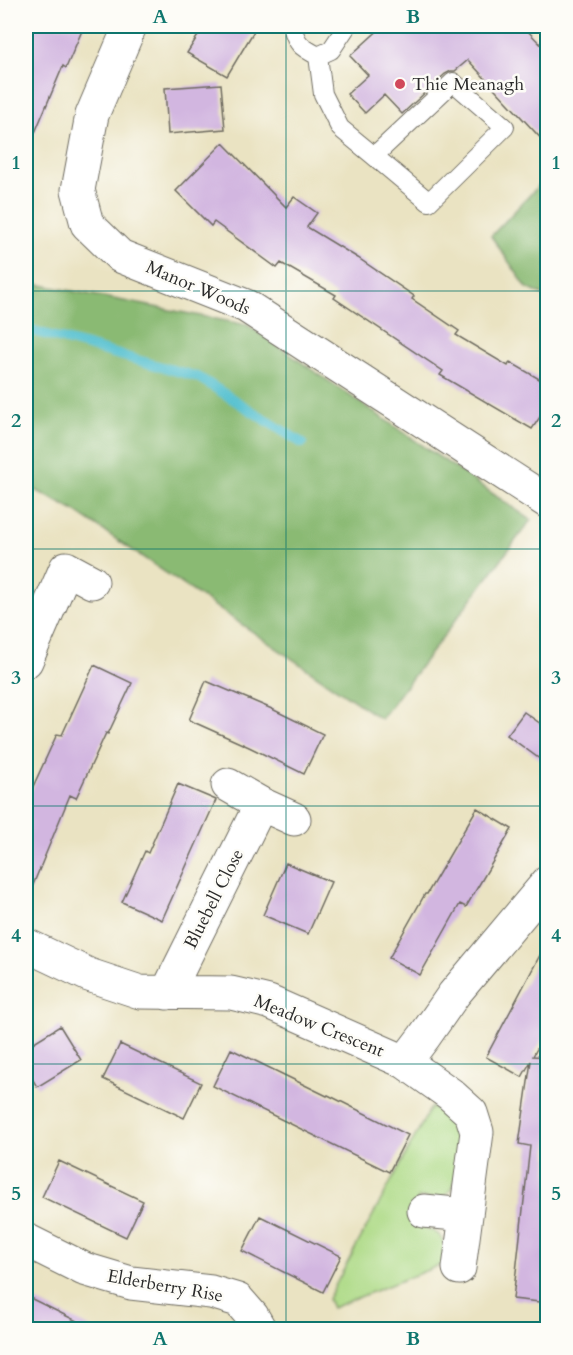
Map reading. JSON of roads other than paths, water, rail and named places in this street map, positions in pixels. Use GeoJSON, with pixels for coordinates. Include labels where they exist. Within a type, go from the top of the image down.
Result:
{"type":"FeatureCollection","features":[{"type":"Feature","properties":{"kind":"street","name":"Manor Woods"},"geometry":{"type":"LineString","coordinates":[[130,26],[92,115],[78,190],[87,224],[120,256],[246,306],[547,502]]}},
{"type":"Feature","properties":{"kind":"street"},"geometry":{"type":"LineString","coordinates":[[26,661],[66,568],[92,582]]}},
{"type":"Feature","properties":{"kind":"street"},"geometry":{"type":"LineString","coordinates":[[228,785],[294,819]]}},
{"type":"Feature","properties":{"kind":"street","name":"Bluebell Close"},"geometry":{"type":"LineString","coordinates":[[167,993],[261,804]]}},
{"type":"Feature","properties":{"kind":"street","name":"Meadow Crescent"},"geometry":{"type":"LineString","coordinates":[[405,1062],[454,994],[548,882]]}},
{"type":"Feature","properties":{"kind":"street","name":"Meadow Crescent"},"geometry":{"type":"LineString","coordinates":[[26,945],[90,975],[140,992],[231,993],[269,1002],[405,1062],[450,1094],[471,1113],[477,1132],[459,1268]]}},
{"type":"Feature","properties":{"kind":"street"},"geometry":{"type":"LineString","coordinates":[[424,1211],[466,1215]]}},
{"type":"Feature","properties":{"kind":"street","name":"Elderberry Rise"},"geometry":{"type":"LineString","coordinates":[[26,1240],[84,1269],[131,1283],[211,1292],[238,1300],[260,1329]]}},
{"type":"Feature","properties":{"kind":"lane"},"geometry":{"type":"LineString","coordinates":[[292,26],[296,38],[304,49],[318,56]]}},
{"type":"Feature","properties":{"kind":"lane"},"geometry":{"type":"LineString","coordinates":[[318,56],[331,50],[347,26]]}},
{"type":"Feature","properties":{"kind":"lane"},"geometry":{"type":"LineString","coordinates":[[318,56],[323,94],[340,128],[429,202],[505,126],[453,82],[374,156]]}},
{"type":"Feature","properties":{"kind":"waterway"},"geometry":{"type":"LineString","coordinates":[[26,329],[198,377],[302,443]]}},
{"type":"Feature","properties":{"kind":"place","name":"Thie Meanagh"},"geometry":{"type":"Point","coordinates":[400,84]}}]}
